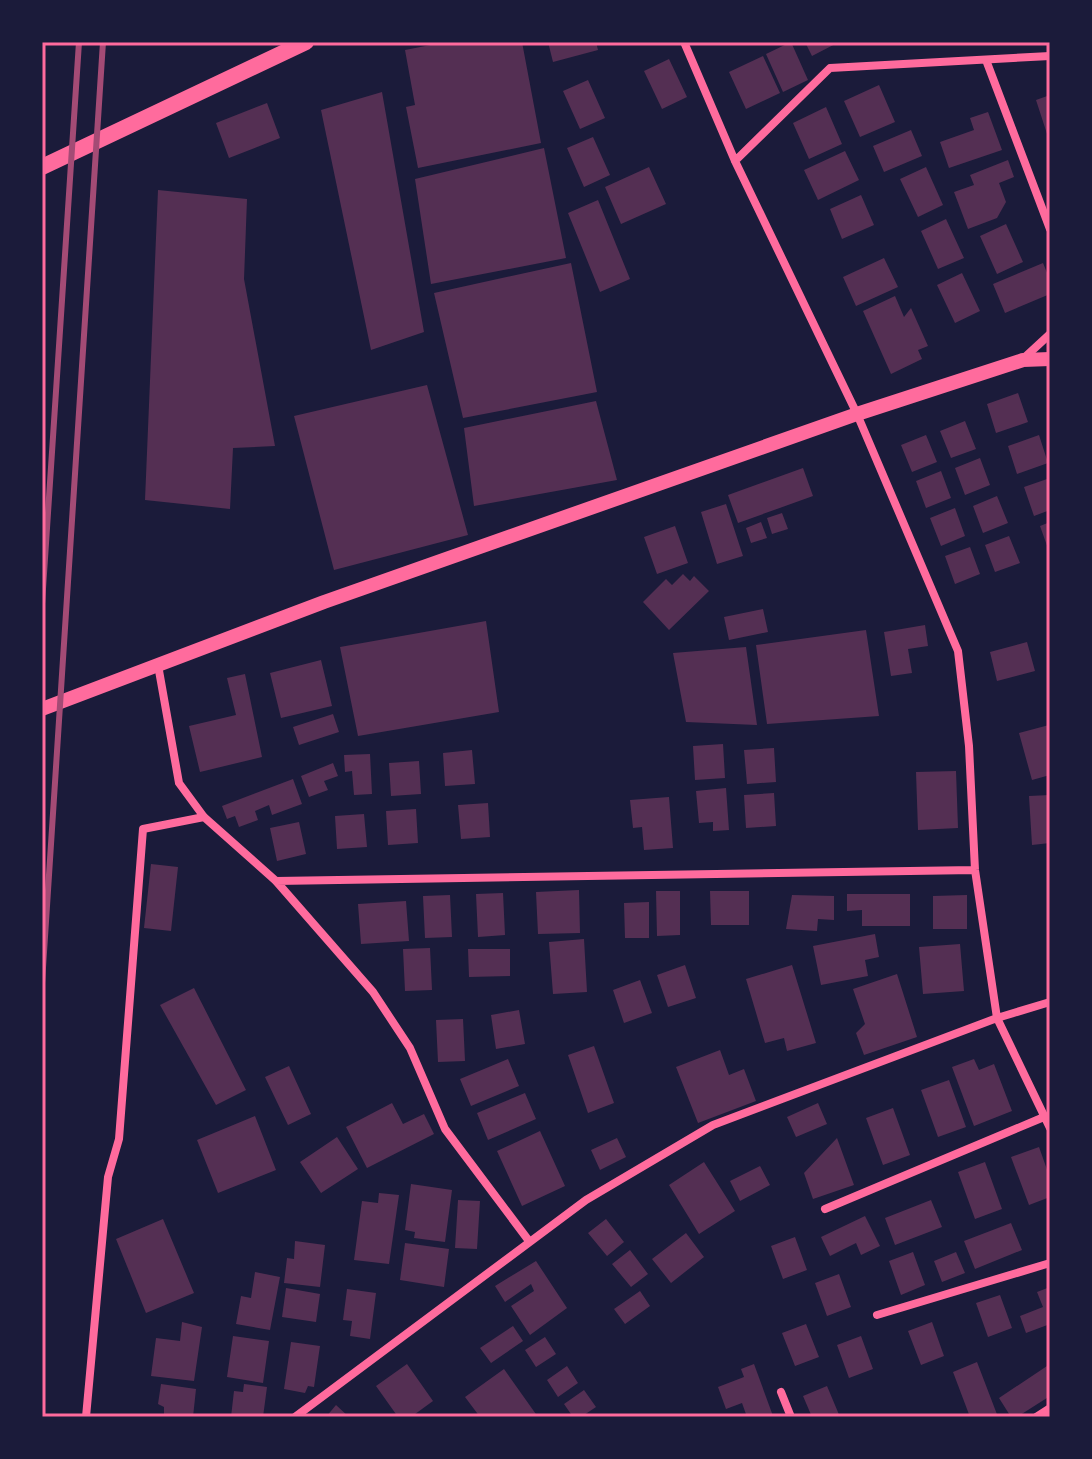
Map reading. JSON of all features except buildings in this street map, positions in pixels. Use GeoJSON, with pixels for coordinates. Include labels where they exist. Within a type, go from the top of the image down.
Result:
{"type":"FeatureCollection","features":[{"type":"Feature","properties":{"kind":"main road"},"geometry":{"type":"LineString","coordinates":[[42,167],[306,42]]}},
{"type":"Feature","properties":{"kind":"street"},"geometry":{"type":"LineString","coordinates":[[684,42],[735,161],[857,414],[958,651],[969,746],[975,870],[997,1018],[1050,1128]]}},
{"type":"Feature","properties":{"kind":"street"},"geometry":{"type":"LineString","coordinates":[[735,161],[830,68],[1050,56]]}},
{"type":"Feature","properties":{"kind":"street"},"geometry":{"type":"LineString","coordinates":[[986,60],[1050,229]]}},
{"type":"Feature","properties":{"kind":"street"},"geometry":{"type":"LineString","coordinates":[[1023,360],[1050,334]]}},
{"type":"Feature","properties":{"kind":"street"},"geometry":{"type":"LineString","coordinates":[[42,709],[324,602],[857,414],[1023,360],[1050,359]]}},
{"type":"Feature","properties":{"kind":"street"},"geometry":{"type":"LineString","coordinates":[[158,665],[179,783],[204,817],[276,881],[373,992],[410,1048],[445,1129],[529,1241]]}},
{"type":"Feature","properties":{"kind":"street"},"geometry":{"type":"LineString","coordinates":[[86,1417],[108,1177],[119,1139],[143,829],[204,817]]}},
{"type":"Feature","properties":{"kind":"street"},"geometry":{"type":"LineString","coordinates":[[276,881],[975,870]]}},
{"type":"Feature","properties":{"kind":"street"},"geometry":{"type":"LineString","coordinates":[[295,1417],[586,1200],[713,1125],[997,1018],[1050,1002]]}},
{"type":"Feature","properties":{"kind":"street"},"geometry":{"type":"LineString","coordinates":[[825,1209],[1044,1117]]}},
{"type":"Feature","properties":{"kind":"street"},"geometry":{"type":"LineString","coordinates":[[877,1315],[1050,1263]]}},
{"type":"Feature","properties":{"kind":"street"},"geometry":{"type":"LineString","coordinates":[[781,1392],[791,1417]]}},
{"type":"Feature","properties":{"kind":"street"},"geometry":{"type":"LineString","coordinates":[[1036,1417],[1050,1408]]}},
{"type":"Feature","properties":{"kind":"railway"},"geometry":{"type":"LineString","coordinates":[[42,604],[79,42]]}},
{"type":"Feature","properties":{"kind":"railway"},"geometry":{"type":"LineString","coordinates":[[42,983],[103,42]]}}]}
